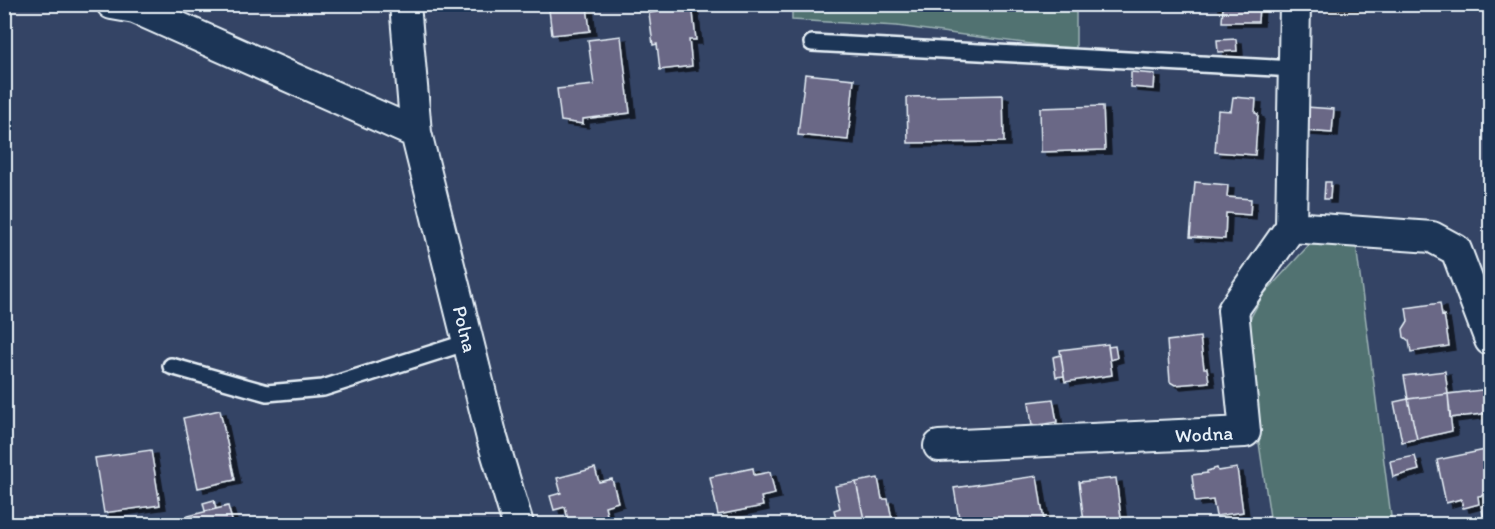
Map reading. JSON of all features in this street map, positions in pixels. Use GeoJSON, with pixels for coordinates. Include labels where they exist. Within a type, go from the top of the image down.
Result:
{"type":"FeatureCollection","features":[{"type":"Feature","properties":{"kind":"street"},"geometry":{"type":"LineString","coordinates":[[112,4],[135,8],[416,133]]}},
{"type":"Feature","properties":{"kind":"street","name":"Polna"},"geometry":{"type":"LineString","coordinates":[[405,4],[416,133],[492,438],[518,525]]}},
{"type":"Feature","properties":{"kind":"street"},"geometry":{"type":"LineString","coordinates":[[1295,4],[1291,227],[1432,237],[1456,250],[1491,340]]}},
{"type":"Feature","properties":{"kind":"street","name":"Wodna"},"geometry":{"type":"LineString","coordinates":[[939,446],[1245,432],[1233,310],[1291,227]]}},
{"type":"Feature","properties":{"kind":"lane"},"geometry":{"type":"LineString","coordinates":[[812,43],[1294,69]]}},
{"type":"Feature","properties":{"kind":"lane"},"geometry":{"type":"LineString","coordinates":[[171,366],[267,393],[323,388],[468,342]]}},
{"type":"Feature","properties":{"kind":"green space"},"geometry":{"type":"Polygon","coordinates":[[[792,5],[1076,5],[1076,50],[897,26],[792,20],[792,5]]]}},
{"type":"Feature","properties":{"kind":"green space"},"geometry":{"type":"Polygon","coordinates":[[[1309,245],[1356,245],[1392,524],[1271,524],[1244,330],[1263,295],[1309,245]]]}},
{"type":"Feature","properties":{"kind":"building"},"geometry":{"type":"Polygon","coordinates":[[[655,4],[692,4],[696,40],[689,40],[692,66],[660,70],[657,44],[653,45],[649,13],[656,12],[655,4]]]}},
{"type":"Feature","properties":{"kind":"building"},"geometry":{"type":"Polygon","coordinates":[[[1213,4],[1259,4],[1258,22],[1222,22],[1223,7],[1213,7],[1213,4]]]}},
{"type":"Feature","properties":{"kind":"building"},"geometry":{"type":"Polygon","coordinates":[[[1322,4],[1366,4],[1366,7],[1322,9],[1322,4]]]}},
{"type":"Feature","properties":{"kind":"building"},"geometry":{"type":"Polygon","coordinates":[[[587,6],[590,31],[552,35],[549,10],[587,6]]]}},
{"type":"Feature","properties":{"kind":"building"},"geometry":{"type":"Polygon","coordinates":[[[621,36],[630,113],[583,119],[583,124],[561,121],[557,89],[594,85],[588,40],[621,36]]]}},
{"type":"Feature","properties":{"kind":"building"},"geometry":{"type":"Polygon","coordinates":[[[1236,39],[1237,51],[1218,52],[1217,40],[1236,39]]]}},
{"type":"Feature","properties":{"kind":"building"},"geometry":{"type":"Polygon","coordinates":[[[1131,72],[1155,74],[1154,89],[1131,87],[1131,72]]]}},
{"type":"Feature","properties":{"kind":"building"},"geometry":{"type":"Polygon","coordinates":[[[805,74],[854,79],[848,140],[798,135],[805,74]]]}},
{"type":"Feature","properties":{"kind":"building"},"geometry":{"type":"Polygon","coordinates":[[[1003,95],[1004,142],[908,143],[907,97],[1003,95]]]}},
{"type":"Feature","properties":{"kind":"building"},"geometry":{"type":"Polygon","coordinates":[[[1233,97],[1256,99],[1255,113],[1258,114],[1255,155],[1215,152],[1218,110],[1231,111],[1233,97]]]}},
{"type":"Feature","properties":{"kind":"building"},"geometry":{"type":"Polygon","coordinates":[[[1103,106],[1105,150],[1041,152],[1040,108],[1103,106]]]}},
{"type":"Feature","properties":{"kind":"building"},"geometry":{"type":"Polygon","coordinates":[[[1306,107],[1334,109],[1332,133],[1305,131],[1306,107]]]}},
{"type":"Feature","properties":{"kind":"building"},"geometry":{"type":"Polygon","coordinates":[[[1195,182],[1228,185],[1227,197],[1251,199],[1250,215],[1226,213],[1225,239],[1190,237],[1195,182]]]}},
{"type":"Feature","properties":{"kind":"building"},"geometry":{"type":"Polygon","coordinates":[[[1325,182],[1331,182],[1330,199],[1324,199],[1325,182]]]}},
{"type":"Feature","properties":{"kind":"building"},"geometry":{"type":"Polygon","coordinates":[[[1440,303],[1449,346],[1411,352],[1403,329],[1408,321],[1406,308],[1440,303]]]}},
{"type":"Feature","properties":{"kind":"building"},"geometry":{"type":"Polygon","coordinates":[[[1200,337],[1204,368],[1207,368],[1209,382],[1175,385],[1170,382],[1167,341],[1200,337]]]}},
{"type":"Feature","properties":{"kind":"building"},"geometry":{"type":"Polygon","coordinates":[[[1108,344],[1112,375],[1065,382],[1060,350],[1108,344]]]}},
{"type":"Feature","properties":{"kind":"building"},"geometry":{"type":"Polygon","coordinates":[[[1115,346],[1117,358],[1110,360],[1108,347],[1115,346]]]}},
{"type":"Feature","properties":{"kind":"building"},"geometry":{"type":"Polygon","coordinates":[[[1061,355],[1064,376],[1056,377],[1053,357],[1061,355]]]}},
{"type":"Feature","properties":{"kind":"building"},"geometry":{"type":"Polygon","coordinates":[[[1445,371],[1448,394],[1408,399],[1404,376],[1445,371]]]}},
{"type":"Feature","properties":{"kind":"building"},"geometry":{"type":"Polygon","coordinates":[[[1490,389],[1490,413],[1450,418],[1448,394],[1490,389]]]}},
{"type":"Feature","properties":{"kind":"building"},"geometry":{"type":"Polygon","coordinates":[[[1448,394],[1452,431],[1417,439],[1408,399],[1448,394]]]}},
{"type":"Feature","properties":{"kind":"building"},"geometry":{"type":"Polygon","coordinates":[[[1053,399],[1057,422],[1032,426],[1029,402],[1053,399]]]}},
{"type":"Feature","properties":{"kind":"building"},"geometry":{"type":"Polygon","coordinates":[[[1408,399],[1417,439],[1402,442],[1394,402],[1408,399]]]}},
{"type":"Feature","properties":{"kind":"building"},"geometry":{"type":"Polygon","coordinates":[[[220,410],[235,480],[198,488],[183,418],[220,410]]]}},
{"type":"Feature","properties":{"kind":"building"},"geometry":{"type":"Polygon","coordinates":[[[1490,449],[1490,494],[1478,496],[1479,504],[1464,508],[1461,499],[1446,503],[1437,460],[1490,449]]]}},
{"type":"Feature","properties":{"kind":"building"},"geometry":{"type":"Polygon","coordinates":[[[151,450],[160,505],[104,513],[95,458],[151,450]]]}},
{"type":"Feature","properties":{"kind":"building"},"geometry":{"type":"Polygon","coordinates":[[[1415,456],[1419,470],[1393,477],[1390,461],[1415,456]]]}},
{"type":"Feature","properties":{"kind":"building"},"geometry":{"type":"Polygon","coordinates":[[[595,468],[599,482],[612,479],[618,502],[605,506],[609,524],[569,524],[565,507],[554,510],[550,496],[561,493],[557,478],[595,468]]]}},
{"type":"Feature","properties":{"kind":"building"},"geometry":{"type":"Polygon","coordinates":[[[753,468],[754,475],[770,472],[775,494],[761,497],[763,506],[718,515],[710,477],[753,468]]]}},
{"type":"Feature","properties":{"kind":"building"},"geometry":{"type":"Polygon","coordinates":[[[1217,468],[1218,471],[1237,468],[1243,512],[1216,516],[1213,500],[1195,502],[1192,475],[1207,473],[1217,468]]]}},
{"type":"Feature","properties":{"kind":"building"},"geometry":{"type":"Polygon","coordinates":[[[1037,476],[1044,521],[1018,524],[960,524],[954,488],[1037,476]]]}},
{"type":"Feature","properties":{"kind":"building"},"geometry":{"type":"Polygon","coordinates":[[[878,478],[882,499],[888,499],[893,524],[865,524],[856,482],[878,478]]]}},
{"type":"Feature","properties":{"kind":"building"},"geometry":{"type":"Polygon","coordinates":[[[1116,478],[1121,518],[1084,522],[1079,482],[1116,478]]]}},
{"type":"Feature","properties":{"kind":"building"},"geometry":{"type":"Polygon","coordinates":[[[856,482],[865,524],[837,524],[834,510],[840,508],[835,486],[856,482]]]}},
{"type":"Feature","properties":{"kind":"building"},"geometry":{"type":"Polygon","coordinates":[[[214,500],[216,509],[205,511],[203,503],[214,500]]]}},
{"type":"Feature","properties":{"kind":"building"},"geometry":{"type":"Polygon","coordinates":[[[1490,504],[1490,520],[1485,521],[1481,506],[1490,504]]]}},
{"type":"Feature","properties":{"kind":"building"},"geometry":{"type":"Polygon","coordinates":[[[228,506],[233,524],[190,524],[188,516],[228,506]]]}}]}
